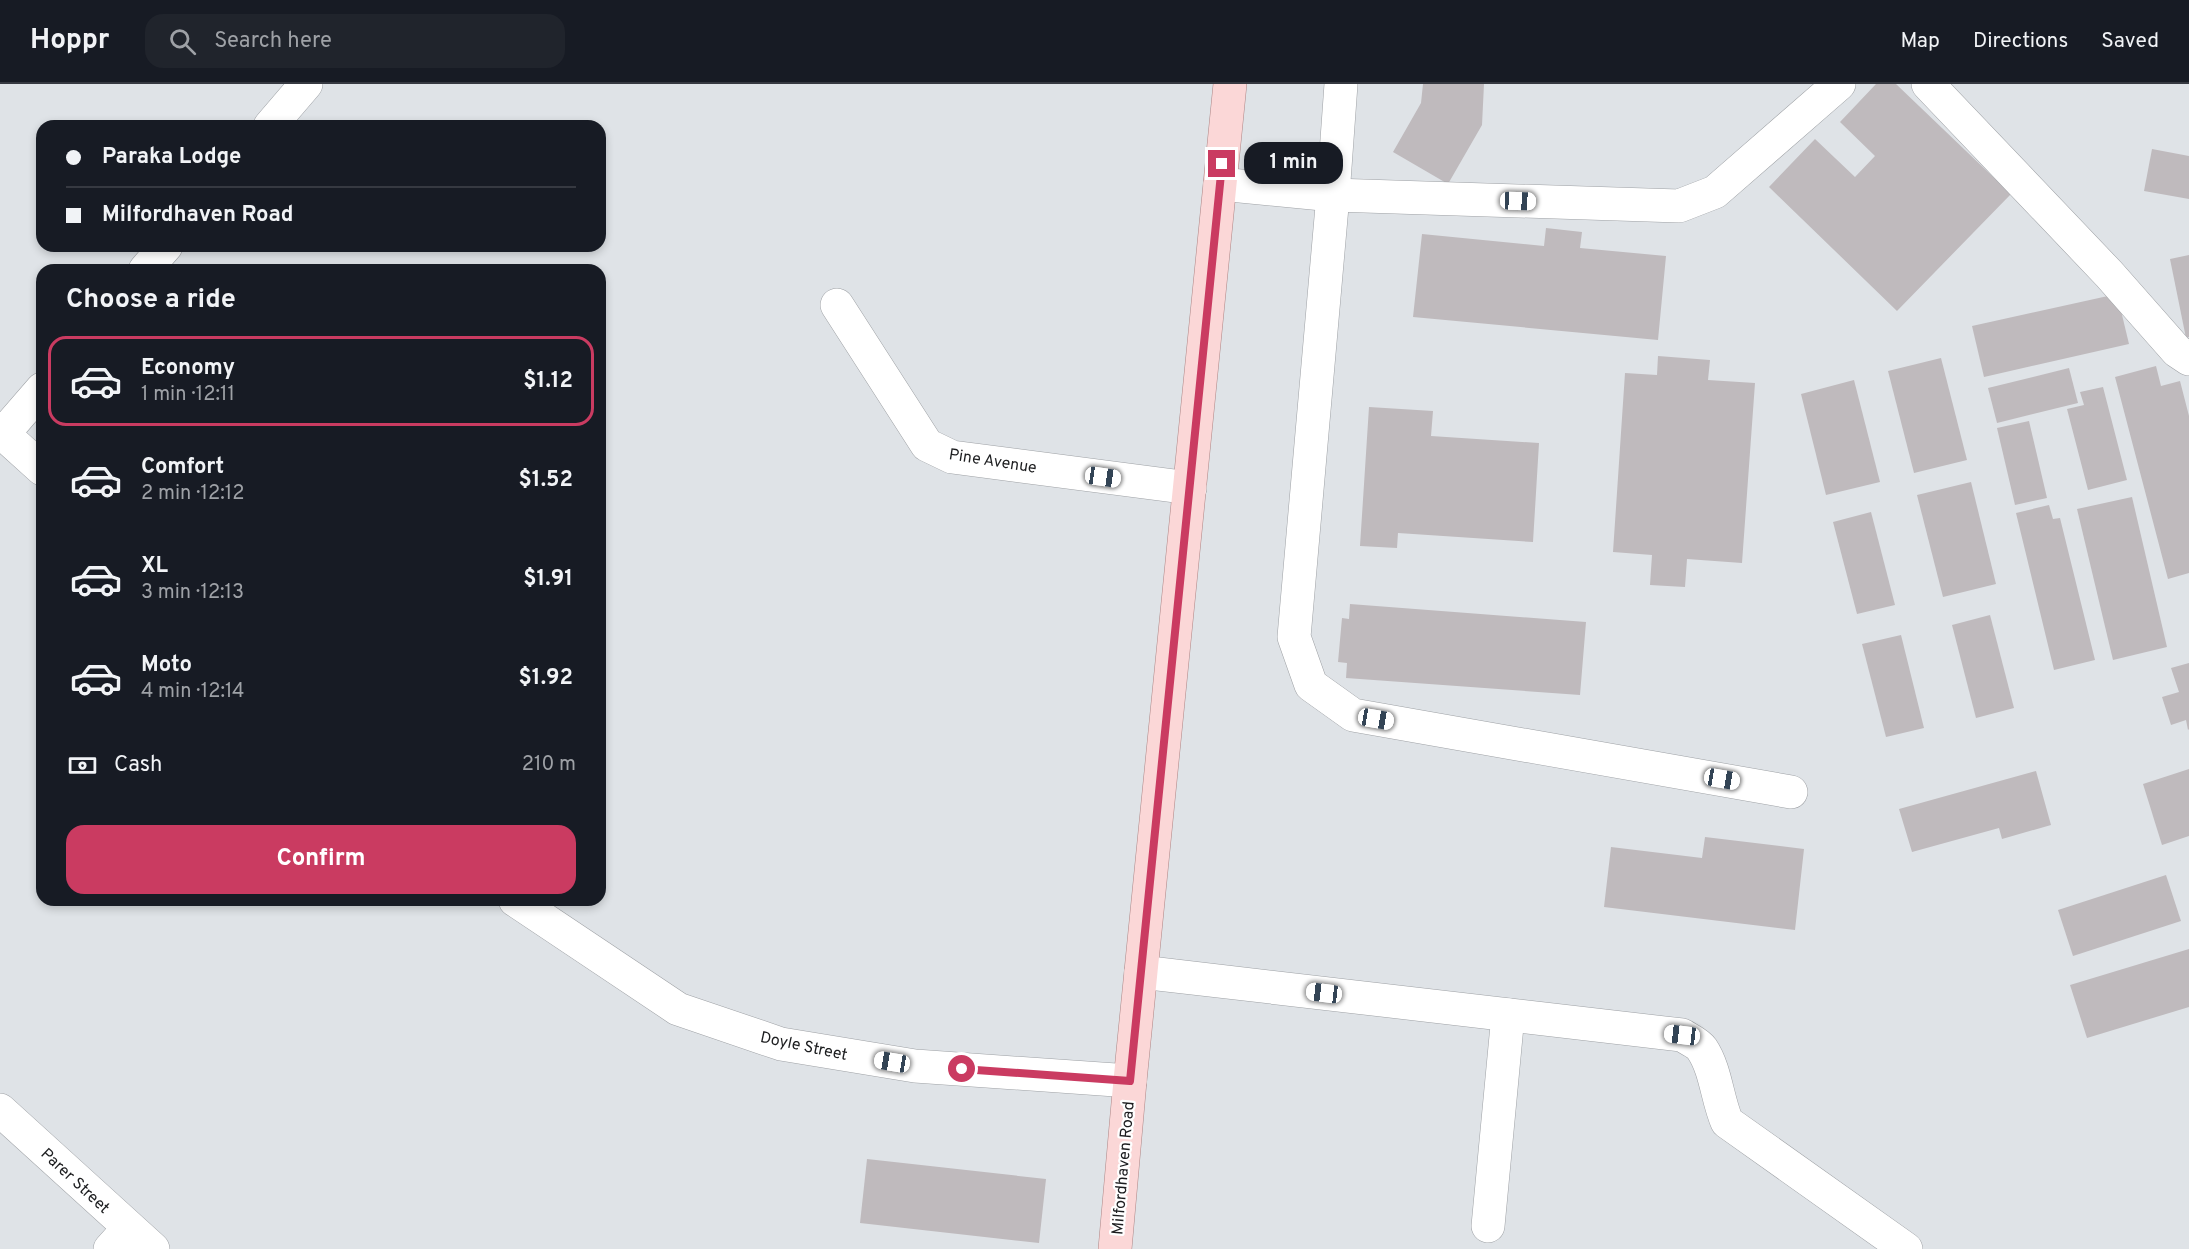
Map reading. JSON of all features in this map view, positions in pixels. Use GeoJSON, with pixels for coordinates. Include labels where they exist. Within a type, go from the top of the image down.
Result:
{"type":"FeatureCollection","features":[{"type":"Feature","properties":{"kind":"main road","name":"Milfordhaven Road"},"geometry":{"type":"LineString","coordinates":[[1115,1249],[1230,84]]}},
{"type":"Feature","properties":{"kind":"street"},"geometry":{"type":"LineString","coordinates":[[275,120],[306,84]]}},
{"type":"Feature","properties":{"kind":"street"},"geometry":{"type":"LineString","coordinates":[[1341,84],[1334,195],[1294,638],[1311,685],[1353,715],[1791,792]]}},
{"type":"Feature","properties":{"kind":"street"},"geometry":{"type":"LineString","coordinates":[[1221,184],[1334,195],[1679,206],[1715,192],[1839,84]]}},
{"type":"Feature","properties":{"kind":"street"},"geometry":{"type":"LineString","coordinates":[[1928,84],[2109,274],[2177,351],[2189,359]]}},
{"type":"Feature","properties":{"kind":"street"},"geometry":{"type":"LineString","coordinates":[[150,264],[161,252]]}},
{"type":"Feature","properties":{"kind":"street","name":"Pine Avenue"},"geometry":{"type":"LineString","coordinates":[[837,305],[927,444],[952,457],[1190,488]]}},
{"type":"Feature","properties":{"kind":"street"},"geometry":{"type":"LineString","coordinates":[[36,396],[2,433],[36,464]]}},
{"type":"Feature","properties":{"kind":"street","name":"Doyle Street"},"geometry":{"type":"LineString","coordinates":[[524,906],[678,1009],[781,1044],[915,1066],[1130,1081]]}},
{"type":"Feature","properties":{"kind":"street"},"geometry":{"type":"LineString","coordinates":[[1141,972],[1682,1035],[1701,1047],[1711,1070],[1727,1122],[1906,1249]]}},
{"type":"Feature","properties":{"kind":"street"},"geometry":{"type":"LineString","coordinates":[[1488,1226],[1508,1015]]}},
{"type":"Feature","properties":{"kind":"street","name":"Parer Street"},"geometry":{"type":"LineString","coordinates":[[0,1110],[130,1242]]}},
{"type":"Feature","properties":{"kind":"building"},"geometry":{"type":"Polygon","coordinates":[[[1423,84],[1484,84],[1482,125],[1448,184],[1393,152],[1421,103],[1423,84]]]}},
{"type":"Feature","properties":{"kind":"building"},"geometry":{"type":"Polygon","coordinates":[[[1876,84],[1896,84],[2011,194],[1897,311],[1769,187],[1815,139],[1855,177],[1875,156],[1840,122],[1876,84]]]}},
{"type":"Feature","properties":{"kind":"building"},"geometry":{"type":"Polygon","coordinates":[[[2152,149],[2189,156],[2189,199],[2144,191],[2152,149]]]}},
{"type":"Feature","properties":{"kind":"building"},"geometry":{"type":"Polygon","coordinates":[[[1546,228],[1582,232],[1580,248],[1666,256],[1658,340],[1413,317],[1422,234],[1544,246],[1546,228]]]}},
{"type":"Feature","properties":{"kind":"building"},"geometry":{"type":"Polygon","coordinates":[[[2189,255],[2189,337],[2186,338],[2170,259],[2189,255]]]}},
{"type":"Feature","properties":{"kind":"building"},"geometry":{"type":"Polygon","coordinates":[[[2117,294],[2129,344],[1984,377],[1972,326],[2117,294]]]}},
{"type":"Feature","properties":{"kind":"building"},"geometry":{"type":"Polygon","coordinates":[[[1658,356],[1710,360],[1708,380],[1755,383],[1742,563],[1687,559],[1685,587],[1650,585],[1652,555],[1613,552],[1625,373],[1657,375],[1658,356]]]}},
{"type":"Feature","properties":{"kind":"building"},"geometry":{"type":"Polygon","coordinates":[[[1941,358],[1967,460],[1914,473],[1888,371],[1941,358]]]}},
{"type":"Feature","properties":{"kind":"building"},"geometry":{"type":"Polygon","coordinates":[[[2156,366],[2161,386],[2180,381],[2189,416],[2189,573],[2168,579],[2115,377],[2156,366]]]}},
{"type":"Feature","properties":{"kind":"building"},"geometry":{"type":"Polygon","coordinates":[[[2069,368],[2078,403],[1997,423],[1988,388],[2069,368]]]}},
{"type":"Feature","properties":{"kind":"building"},"geometry":{"type":"Polygon","coordinates":[[[1854,380],[1880,482],[1826,495],[1801,394],[1854,380]]]}},
{"type":"Feature","properties":{"kind":"building"},"geometry":{"type":"Polygon","coordinates":[[[2103,387],[2127,480],[2088,490],[2067,409],[2084,405],[2080,392],[2103,387]]]}},
{"type":"Feature","properties":{"kind":"building"},"geometry":{"type":"Polygon","coordinates":[[[1369,407],[1433,411],[1431,436],[1539,443],[1533,542],[1398,533],[1397,548],[1360,546],[1369,407]]]}},
{"type":"Feature","properties":{"kind":"building"},"geometry":{"type":"Polygon","coordinates":[[[2029,421],[2047,498],[2015,505],[1997,428],[2029,421]]]}},
{"type":"Feature","properties":{"kind":"building"},"geometry":{"type":"Polygon","coordinates":[[[1971,482],[1996,584],[1943,597],[1917,495],[1971,482]]]}},
{"type":"Feature","properties":{"kind":"building"},"geometry":{"type":"Polygon","coordinates":[[[2132,497],[2167,647],[2113,660],[2077,509],[2132,497]]]}},
{"type":"Feature","properties":{"kind":"building"},"geometry":{"type":"Polygon","coordinates":[[[2049,505],[2053,519],[2060,518],[2095,660],[2054,670],[2016,513],[2049,505]]]}},
{"type":"Feature","properties":{"kind":"building"},"geometry":{"type":"Polygon","coordinates":[[[1871,512],[1895,605],[1857,614],[1833,522],[1871,512]]]}},
{"type":"Feature","properties":{"kind":"building"},"geometry":{"type":"Polygon","coordinates":[[[1350,604],[1586,622],[1580,695],[1346,678],[1347,663],[1338,662],[1342,618],[1349,619],[1350,604]]]}},
{"type":"Feature","properties":{"kind":"building"},"geometry":{"type":"Polygon","coordinates":[[[1990,615],[2014,708],[1976,718],[1952,625],[1990,615]]]}},
{"type":"Feature","properties":{"kind":"building"},"geometry":{"type":"Polygon","coordinates":[[[1901,635],[1924,728],[1886,737],[1862,644],[1901,635]]]}},
{"type":"Feature","properties":{"kind":"building"},"geometry":{"type":"Polygon","coordinates":[[[2189,663],[2188,730],[2186,720],[2171,725],[2162,697],[2179,692],[2171,668],[2189,663]]]}},
{"type":"Feature","properties":{"kind":"building"},"geometry":{"type":"Polygon","coordinates":[[[2189,769],[2189,836],[2162,845],[2143,784],[2189,769]]]}},
{"type":"Feature","properties":{"kind":"building"},"geometry":{"type":"Polygon","coordinates":[[[2036,771],[2051,825],[2002,839],[1999,828],[1912,852],[1899,809],[2036,771]]]}},
{"type":"Feature","properties":{"kind":"building"},"geometry":{"type":"Polygon","coordinates":[[[1705,837],[1804,849],[1795,930],[1604,907],[1611,847],[1702,858],[1705,837]]]}},
{"type":"Feature","properties":{"kind":"building"},"geometry":{"type":"Polygon","coordinates":[[[2166,875],[2181,921],[2073,956],[2058,910],[2166,875]]]}},
{"type":"Feature","properties":{"kind":"building"},"geometry":{"type":"Polygon","coordinates":[[[2189,949],[2189,1007],[2087,1038],[2070,985],[2189,949]]]}},
{"type":"Feature","properties":{"kind":"building"},"geometry":{"type":"Polygon","coordinates":[[[867,1159],[1046,1179],[1039,1243],[860,1223],[867,1159]]]}},
{"type":"Feature","properties":{"kind":"route"},"geometry":{"type":"LineString","coordinates":[[962,1069],[1130,1081],[1222,164]]}}]}
